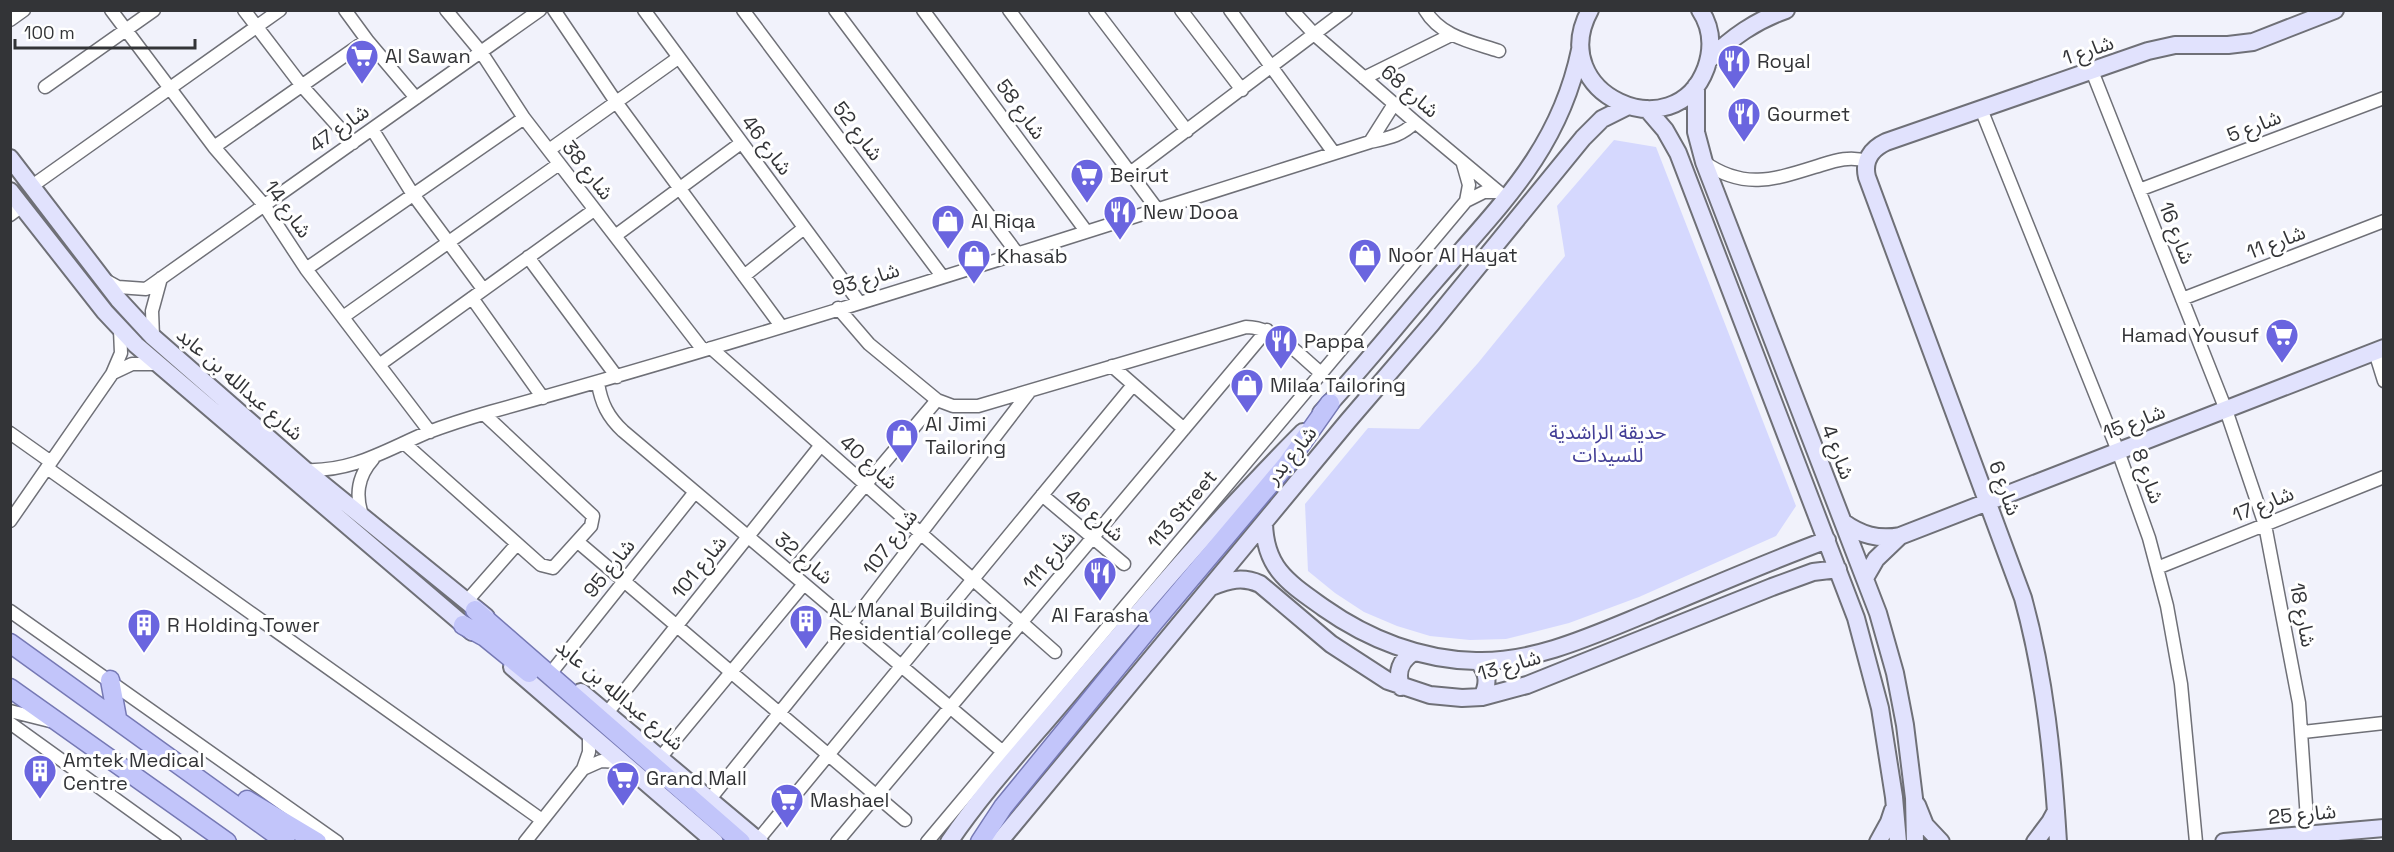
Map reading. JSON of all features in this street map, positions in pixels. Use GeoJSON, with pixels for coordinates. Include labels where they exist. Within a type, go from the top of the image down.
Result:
{"type":"FeatureCollection","features":[{"type":"Feature","properties":{"kind":"main road","name":"شارع بدر"},"geometry":{"type":"LineString","coordinates":[[980,842],[1003,807],[1154,622],[1293,458],[1330,403]]}},
{"type":"Feature","properties":{"kind":"main road","name":"شارع عبدالله بن عابد"},"geometry":{"type":"LineString","coordinates":[[471,606],[650,762],[728,842]]}},
{"type":"Feature","properties":{"kind":"main road","name":"شارع عبدالله بن عابد"},"geometry":{"type":"LineString","coordinates":[[463,625],[496,645],[753,841]]}},
{"type":"Feature","properties":{"kind":"main road"},"geometry":{"type":"LineString","coordinates":[[10,643],[156,746],[286,842]]}},
{"type":"Feature","properties":{"kind":"main road"},"geometry":{"type":"LineString","coordinates":[[110,680],[117,718]]}},
{"type":"Feature","properties":{"kind":"main road"},"geometry":{"type":"LineString","coordinates":[[10,688],[227,842]]}},
{"type":"Feature","properties":{"kind":"main road"},"geometry":{"type":"LineString","coordinates":[[156,746],[317,842]]}},
{"type":"Feature","properties":{"kind":"main road"},"geometry":{"type":"LineString","coordinates":[[201,823],[213,842]]}},
{"type":"Feature","properties":{"kind":"street"},"geometry":{"type":"LineString","coordinates":[[10,20],[24,10]]}},
{"type":"Feature","properties":{"kind":"street","name":"شارع 14"},"geometry":{"type":"LineString","coordinates":[[111,10],[214,147],[264,205],[306,269],[430,432]]}},
{"type":"Feature","properties":{"kind":"street"},"geometry":{"type":"LineString","coordinates":[[45,87],[154,10]]}},
{"type":"Feature","properties":{"kind":"street"},"geometry":{"type":"LineString","coordinates":[[244,10],[302,86],[352,143]]}},
{"type":"Feature","properties":{"kind":"street"},"geometry":{"type":"LineString","coordinates":[[32,186],[280,10]]}},
{"type":"Feature","properties":{"kind":"street"},"geometry":{"type":"LineString","coordinates":[[345,10],[416,98]]}},
{"type":"Feature","properties":{"kind":"street","name":"شارع 38"},"geometry":{"type":"LineString","coordinates":[[446,10],[481,52],[524,118],[594,210],[707,349]]}},
{"type":"Feature","properties":{"kind":"street","name":"شارع 47"},"geometry":{"type":"LineString","coordinates":[[103,279],[118,287],[146,289],[540,10]]}},
{"type":"Feature","properties":{"kind":"street"},"geometry":{"type":"LineString","coordinates":[[554,10],[616,102],[781,326]]}},
{"type":"Feature","properties":{"kind":"street","name":"شارع 46"},"geometry":{"type":"LineString","coordinates":[[644,10],[858,302]]}},
{"type":"Feature","properties":{"kind":"street","name":"شارع 52"},"geometry":{"type":"LineString","coordinates":[[743,10],[942,276]]}},
{"type":"Feature","properties":{"kind":"street"},"geometry":{"type":"LineString","coordinates":[[835,10],[1017,253]]}},
{"type":"Feature","properties":{"kind":"street","name":"شارع 58"},"geometry":{"type":"LineString","coordinates":[[924,10],[1086,231]]}},
{"type":"Feature","properties":{"kind":"street"},"geometry":{"type":"LineString","coordinates":[[1009,10],[1157,209]]}},
{"type":"Feature","properties":{"kind":"street"},"geometry":{"type":"LineString","coordinates":[[1095,10],[1186,131]]}},
{"type":"Feature","properties":{"kind":"street"},"geometry":{"type":"LineString","coordinates":[[1181,10],[1242,90]]}},
{"type":"Feature","properties":{"kind":"street"},"geometry":{"type":"LineString","coordinates":[[1230,10],[1334,153]]}},
{"type":"Feature","properties":{"kind":"street","name":"شارع 68"},"geometry":{"type":"LineString","coordinates":[[1292,10],[1364,78],[1502,195]]}},
{"type":"Feature","properties":{"kind":"street"},"geometry":{"type":"LineString","coordinates":[[1130,173],[1346,10]]}},
{"type":"Feature","properties":{"kind":"street"},"geometry":{"type":"LineString","coordinates":[[1425,10],[1438,26],[1450,35],[1499,51]]}},
{"type":"Feature","properties":{"kind":"street"},"geometry":{"type":"LineString","coordinates":[[1700,10],[1709,30],[1709,60]]}},
{"type":"Feature","properties":{"kind":"street"},"geometry":{"type":"LineString","coordinates":[[1580,50],[1584,66],[1594,84],[1608,98],[1626,107],[1647,110],[1669,105],[1684,97],[1696,86],[1709,60],[1743,30],[1786,10]]}},
{"type":"Feature","properties":{"kind":"street","name":"شارع 1"},"geometry":{"type":"LineString","coordinates":[[1867,161],[1876,148],[1886,142],[2168,46],[2228,45],[2253,42],[2335,10]]}},
{"type":"Feature","properties":{"kind":"street","name":"شارع بدر"},"geometry":{"type":"LineString","coordinates":[[948,839],[1168,576],[1261,474],[1330,403],[1502,195],[1539,155],[1557,122],[1571,86],[1580,50],[1582,30],[1589,11]]}},
{"type":"Feature","properties":{"kind":"street"},"geometry":{"type":"LineString","coordinates":[[1364,78],[1450,35]]}},
{"type":"Feature","properties":{"kind":"street"},"geometry":{"type":"LineString","coordinates":[[214,147],[367,40]]}},
{"type":"Feature","properties":{"kind":"street"},"geometry":{"type":"LineString","coordinates":[[549,150],[678,58]]}},
{"type":"Feature","properties":{"kind":"street","name":"شارع 16"},"geometry":{"type":"LineString","coordinates":[[2092,71],[2226,410]]}},
{"type":"Feature","properties":{"kind":"street","name":"شارع 4"},"geometry":{"type":"LineString","coordinates":[[1696,86],[1696,132],[1704,162],[1878,613],[1895,673],[1905,725],[1914,798],[1915,842]]}},
{"type":"Feature","properties":{"kind":"street","name":"شارع 5"},"geometry":{"type":"LineString","coordinates":[[2139,190],[2384,98]]}},
{"type":"Feature","properties":{"kind":"street"},"geometry":{"type":"LineString","coordinates":[[1370,142],[1394,104]]}},
{"type":"Feature","properties":{"kind":"street","name":"شارع بدر"},"geometry":{"type":"LineString","coordinates":[[999,842],[1432,323],[1583,138],[1602,119],[1626,107]]}},
{"type":"Feature","properties":{"kind":"street","name":"شارع 8"},"geometry":{"type":"LineString","coordinates":[[1981,109],[2118,451],[2157,568],[2181,684],[2196,842]]}},
{"type":"Feature","properties":{"kind":"street"},"geometry":{"type":"LineString","coordinates":[[1647,110],[1665,130],[1678,153],[1856,618],[1875,685],[1894,797],[1898,842]]}},
{"type":"Feature","properties":{"kind":"street"},"geometry":{"type":"LineString","coordinates":[[306,269],[412,193],[524,118]]}},
{"type":"Feature","properties":{"kind":"street","name":"شارع 93"},"geometry":{"type":"LineString","coordinates":[[305,470],[341,468],[376,456],[430,432],[484,414],[598,383],[1397,135],[1415,122]]}},
{"type":"Feature","properties":{"kind":"street"},"geometry":{"type":"LineString","coordinates":[[372,129],[412,193],[483,290]]}},
{"type":"Feature","properties":{"kind":"street"},"geometry":{"type":"LineString","coordinates":[[615,236],[741,143]]}},
{"type":"Feature","properties":{"kind":"street","name":"شارع عبدالله بن عابد"},"geometry":{"type":"LineString","coordinates":[[10,158],[103,279],[153,337],[363,519],[471,606],[527,646],[607,713],[650,762],[710,799],[753,841]]}},
{"type":"Feature","properties":{"kind":"street"},"geometry":{"type":"LineString","coordinates":[[1704,162],[1726,175],[1752,181],[1779,178],[1845,159],[1867,161]]}},
{"type":"Feature","properties":{"kind":"street"},"geometry":{"type":"LineString","coordinates":[[1461,161],[1469,185],[1466,201]]}},
{"type":"Feature","properties":{"kind":"street","name":"شارع 6"},"geometry":{"type":"LineString","coordinates":[[1867,161],[1867,177],[2023,598],[2037,655],[2047,714],[2058,842]]}},
{"type":"Feature","properties":{"kind":"street"},"geometry":{"type":"LineString","coordinates":[[343,317],[559,164]]}},
{"type":"Feature","properties":{"kind":"street","name":"شارع عبدالله بن عابد"},"geometry":{"type":"LineString","coordinates":[[10,191],[16,211],[120,330],[155,364],[715,842]]}},
{"type":"Feature","properties":{"kind":"street"},"geometry":{"type":"LineString","coordinates":[[1466,201],[1484,192],[1502,195]]}},
{"type":"Feature","properties":{"kind":"street","name":"113 Street"},"geometry":{"type":"LineString","coordinates":[[927,842],[1466,201]]}},
{"type":"Feature","properties":{"kind":"street"},"geometry":{"type":"LineString","coordinates":[[379,365],[594,210]]}},
{"type":"Feature","properties":{"kind":"street","name":"شارع 11"},"geometry":{"type":"LineString","coordinates":[[2182,299],[2384,221]]}},
{"type":"Feature","properties":{"kind":"street"},"geometry":{"type":"LineString","coordinates":[[744,276],[804,228]]}},
{"type":"Feature","properties":{"kind":"street"},"geometry":{"type":"LineString","coordinates":[[528,257],[617,377]]}},
{"type":"Feature","properties":{"kind":"street"},"geometry":{"type":"LineString","coordinates":[[153,337],[152,311],[161,278]]}},
{"type":"Feature","properties":{"kind":"street"},"geometry":{"type":"LineString","coordinates":[[472,298],[543,398]]}},
{"type":"Feature","properties":{"kind":"street"},"geometry":{"type":"LineString","coordinates":[[838,308],[869,344],[937,400],[953,406],[970,408],[1239,328],[1253,327],[1267,330],[1322,373]]}},
{"type":"Feature","properties":{"kind":"street"},"geometry":{"type":"LineString","coordinates":[[10,521],[112,374],[121,353],[120,330]]}},
{"type":"Feature","properties":{"kind":"street","name":"شارع 111"},"geometry":{"type":"LineString","coordinates":[[837,842],[1267,330]]}},
{"type":"Feature","properties":{"kind":"street","name":"شارع 40"},"geometry":{"type":"LineString","coordinates":[[707,349],[866,484],[1055,652]]}},
{"type":"Feature","properties":{"kind":"street"},"geometry":{"type":"LineString","coordinates":[[2379,350],[2384,381]]}},
{"type":"Feature","properties":{"kind":"street","name":"شارع 15"},"geometry":{"type":"LineString","coordinates":[[1843,522],[1860,533],[1870,536],[1880,538],[1900,536],[2379,350]]}},
{"type":"Feature","properties":{"kind":"street"},"geometry":{"type":"LineString","coordinates":[[112,374],[132,364],[155,364]]}},
{"type":"Feature","properties":{"kind":"street"},"geometry":{"type":"LineString","coordinates":[[1112,366],[1184,429]]}},
{"type":"Feature","properties":{"kind":"street","name":"شارع 32"},"geometry":{"type":"LineString","coordinates":[[598,383],[603,404],[614,423],[1003,752]]}},
{"type":"Feature","properties":{"kind":"street"},"geometry":{"type":"LineString","coordinates":[[753,841],[828,755],[1133,385]]}},
{"type":"Feature","properties":{"kind":"street","name":"شارع 107"},"geometry":{"type":"LineString","coordinates":[[710,799],[851,624],[1030,391]]}},
{"type":"Feature","properties":{"kind":"street"},"geometry":{"type":"LineString","coordinates":[[791,573],[937,400]]}},
{"type":"Feature","properties":{"kind":"street","name":"شارع 18"},"geometry":{"type":"LineString","coordinates":[[2226,410],[2265,525],[2295,676],[2303,732],[2308,834]]}},
{"type":"Feature","properties":{"kind":"street"},"geometry":{"type":"LineString","coordinates":[[404,443],[541,565],[549,568],[557,566],[593,523],[592,512],[484,414]]}},
{"type":"Feature","properties":{"kind":"street"},"geometry":{"type":"LineString","coordinates":[[10,433],[49,465],[542,820]]}},
{"type":"Feature","properties":{"kind":"street","name":"شارع 101"},"geometry":{"type":"LineString","coordinates":[[607,713],[821,445]]}},
{"type":"Feature","properties":{"kind":"street"},"geometry":{"type":"LineString","coordinates":[[363,519],[358,506],[359,485],[366,466],[376,456]]}},
{"type":"Feature","properties":{"kind":"street","name":"شارع 17"},"geometry":{"type":"LineString","coordinates":[[2157,568],[2384,477]]}},
{"type":"Feature","properties":{"kind":"street","name":"شارع 95"},"geometry":{"type":"LineString","coordinates":[[554,669],[695,492]]}},
{"type":"Feature","properties":{"kind":"street","name":"شارع 46"},"geometry":{"type":"LineString","coordinates":[[1042,495],[1124,564]]}},
{"type":"Feature","properties":{"kind":"street","name":"شارع 13"},"geometry":{"type":"LineString","coordinates":[[1264,524],[1264,543],[1279,571],[1299,589],[1344,621],[1378,639],[1414,652],[1478,662],[1533,654],[1573,642],[1827,540]]}},
{"type":"Feature","properties":{"kind":"street","name":"شارع 15"},"geometry":{"type":"LineString","coordinates":[[1865,578],[1876,559],[1900,536]]}},
{"type":"Feature","properties":{"kind":"street"},"geometry":{"type":"LineString","coordinates":[[578,542],[905,820]]}},
{"type":"Feature","properties":{"kind":"street"},"geometry":{"type":"LineString","coordinates":[[471,606],[517,544]]}},
{"type":"Feature","properties":{"kind":"street","name":"شارع 13"},"geometry":{"type":"LineString","coordinates":[[1210,588],[1233,579],[1260,584],[1331,644],[1401,687],[1445,698],[1482,697],[1527,685],[1805,574],[1838,569]]}},
{"type":"Feature","properties":{"kind":"street"},"geometry":{"type":"LineString","coordinates":[[650,762],[731,672],[804,584]]}},
{"type":"Feature","properties":{"kind":"street"},"geometry":{"type":"LineString","coordinates":[[10,611],[337,842]]}},
{"type":"Feature","properties":{"kind":"street"},"geometry":{"type":"LineString","coordinates":[[1401,687],[1400,667],[1404,660],[1414,652]]}},
{"type":"Feature","properties":{"kind":"street"},"geometry":{"type":"LineString","coordinates":[[1478,662],[1483,667],[1487,682],[1482,697]]}},
{"type":"Feature","properties":{"kind":"street"},"geometry":{"type":"LineString","coordinates":[[10,711],[58,723]]}},
{"type":"Feature","properties":{"kind":"street"},"geometry":{"type":"LineString","coordinates":[[10,723],[175,842]]}},
{"type":"Feature","properties":{"kind":"street"},"geometry":{"type":"LineString","coordinates":[[2303,732],[2384,723]]}},
{"type":"Feature","properties":{"kind":"street"},"geometry":{"type":"LineString","coordinates":[[525,842],[583,769],[588,752],[589,735]]}},
{"type":"Feature","properties":{"kind":"street"},"geometry":{"type":"LineString","coordinates":[[583,769],[601,761],[620,762]]}},
{"type":"Feature","properties":{"kind":"street"},"geometry":{"type":"LineString","coordinates":[[1878,842],[1889,822],[1894,797]]}},
{"type":"Feature","properties":{"kind":"street"},"geometry":{"type":"LineString","coordinates":[[1914,798],[1925,825],[1941,842]]}},
{"type":"Feature","properties":{"kind":"street"},"geometry":{"type":"LineString","coordinates":[[2035,842],[2056,811]]}},
{"type":"Feature","properties":{"kind":"street","name":"شارع 25"},"geometry":{"type":"LineString","coordinates":[[2224,842],[2384,828]]}},
{"type":"Feature","properties":{"kind":"green space","name":"حديقة الراشدية للسيدات"},"geometry":{"type":"Polygon","coordinates":[[[1614,140],[1656,147],[1796,506],[1776,536],[1639,597],[1569,623],[1506,639],[1470,640],[1430,636],[1397,626],[1364,612],[1335,593],[1308,571],[1305,504],[1368,428],[1419,429],[1478,363],[1565,256],[1557,206],[1614,140]]]}},
{"type":"Feature","properties":{"kind":"place","name":"Al Sawan"},"geometry":{"type":"Point","coordinates":[362,85]}},
{"type":"Feature","properties":{"kind":"place","name":"Royal"},"geometry":{"type":"Point","coordinates":[1734,90]}},
{"type":"Feature","properties":{"kind":"place","name":"Gourmet"},"geometry":{"type":"Point","coordinates":[1744,143]}},
{"type":"Feature","properties":{"kind":"place","name":"Beirut"},"geometry":{"type":"Point","coordinates":[1087,204]}},
{"type":"Feature","properties":{"kind":"place","name":"New Dooa"},"geometry":{"type":"Point","coordinates":[1120,241]}},
{"type":"Feature","properties":{"kind":"place","name":"Al Riqa"},"geometry":{"type":"Point","coordinates":[948,250]}},
{"type":"Feature","properties":{"kind":"place","name":"Noor Al Hayat"},"geometry":{"type":"Point","coordinates":[1365,284]}},
{"type":"Feature","properties":{"kind":"place","name":"Khasab"},"geometry":{"type":"Point","coordinates":[974,285]}},
{"type":"Feature","properties":{"kind":"place","name":"Hamad Yousuf"},"geometry":{"type":"Point","coordinates":[2282,364]}},
{"type":"Feature","properties":{"kind":"place","name":"Pappa"},"geometry":{"type":"Point","coordinates":[1281,370]}},
{"type":"Feature","properties":{"kind":"place","name":"Milaa Tailoring"},"geometry":{"type":"Point","coordinates":[1247,414]}},
{"type":"Feature","properties":{"kind":"place","name":"Al Jimi Tailoring"},"geometry":{"type":"Point","coordinates":[902,464]}},
{"type":"Feature","properties":{"kind":"place","name":"Al Farasha"},"geometry":{"type":"Point","coordinates":[1100,602]}},
{"type":"Feature","properties":{"kind":"place","name":"AL Manal Building Residential college"},"geometry":{"type":"Point","coordinates":[806,650]}},
{"type":"Feature","properties":{"kind":"place","name":"R Holding Tower"},"geometry":{"type":"Point","coordinates":[144,654]}},
{"type":"Feature","properties":{"kind":"place","name":"Amtek Medical Centre"},"geometry":{"type":"Point","coordinates":[40,800]}},
{"type":"Feature","properties":{"kind":"place","name":"Grand Mall"},"geometry":{"type":"Point","coordinates":[623,807]}},
{"type":"Feature","properties":{"kind":"place","name":"Mashael"},"geometry":{"type":"Point","coordinates":[787,829]}}]}
